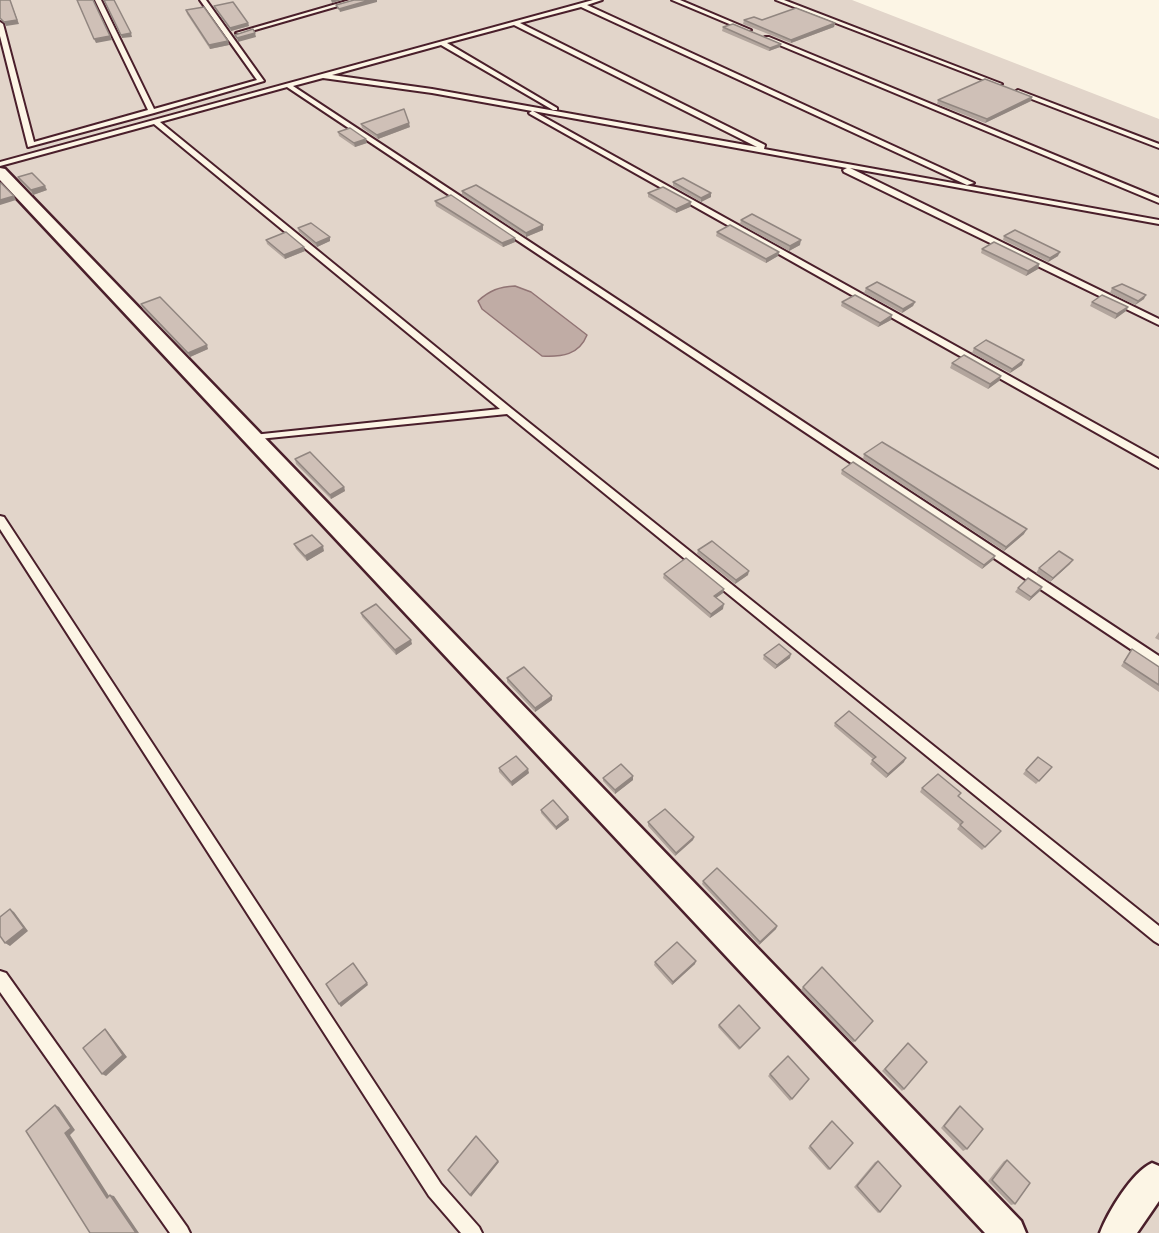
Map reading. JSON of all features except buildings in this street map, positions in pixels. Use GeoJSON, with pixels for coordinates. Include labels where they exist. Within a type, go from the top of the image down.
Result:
{"type":"FeatureCollection","features":[{"type":"Feature","properties":{"kind":"street"},"geometry":{"type":"LineString","coordinates":[[0,172],[1009,1233]]}},
{"type":"Feature","properties":{"kind":"street"},"geometry":{"type":"LineString","coordinates":[[1117,1233],[1152,1180],[1159,1184]]}},
{"type":"Feature","properties":{"kind":"lane"},"geometry":{"type":"LineString","coordinates":[[98,0],[154,117],[509,411],[1159,936]]}},
{"type":"Feature","properties":{"kind":"lane"},"geometry":{"type":"LineString","coordinates":[[0,164],[154,117],[261,81],[202,0]]}},
{"type":"Feature","properties":{"kind":"lane"},"geometry":{"type":"LineString","coordinates":[[229,36],[356,0]]}},
{"type":"Feature","properties":{"kind":"lane"},"geometry":{"type":"LineString","coordinates":[[0,24],[30,145],[289,86],[599,0]]}},
{"type":"Feature","properties":{"kind":"lane"},"geometry":{"type":"LineString","coordinates":[[675,0],[752,32]]}},
{"type":"Feature","properties":{"kind":"lane"},"geometry":{"type":"LineString","coordinates":[[779,0],[1002,86]]}},
{"type":"Feature","properties":{"kind":"lane"},"geometry":{"type":"LineString","coordinates":[[582,5],[988,191]]}},
{"type":"Feature","properties":{"kind":"lane"},"geometry":{"type":"LineString","coordinates":[[515,23],[774,152]]}},
{"type":"Feature","properties":{"kind":"lane"},"geometry":{"type":"LineString","coordinates":[[763,37],[1159,201]]}},
{"type":"Feature","properties":{"kind":"lane"},"geometry":{"type":"LineString","coordinates":[[442,44],[563,114]]}},
{"type":"Feature","properties":{"kind":"lane"},"geometry":{"type":"LineString","coordinates":[[324,76],[432,91],[1159,222]]}},
{"type":"Feature","properties":{"kind":"lane"},"geometry":{"type":"LineString","coordinates":[[289,86],[1159,663]]}},
{"type":"Feature","properties":{"kind":"lane"},"geometry":{"type":"LineString","coordinates":[[1014,90],[1159,146]]}},
{"type":"Feature","properties":{"kind":"lane"},"geometry":{"type":"LineString","coordinates":[[522,107],[1159,464]]}},
{"type":"Feature","properties":{"kind":"lane"},"geometry":{"type":"LineString","coordinates":[[833,163],[1159,322]]}},
{"type":"Feature","properties":{"kind":"lane"},"geometry":{"type":"LineString","coordinates":[[253,438],[509,411]]}},
{"type":"Feature","properties":{"kind":"lane"},"geometry":{"type":"LineString","coordinates":[[0,520],[435,1190],[473,1233]]}},
{"type":"Feature","properties":{"kind":"lane"},"geometry":{"type":"LineString","coordinates":[[0,979],[181,1233]]}},
{"type":"Feature","properties":{"kind":"shaded area"},"geometry":{"type":"Polygon","coordinates":[[[0,0],[852,0],[1159,119],[1159,1233],[0,1233],[0,0]]]}},
{"type":"Feature","properties":{"kind":"shaded area"},"geometry":{"type":"Polygon","coordinates":[[[515,286],[531,292],[587,335],[584,342],[575,351],[563,355],[542,356],[482,309],[478,301],[487,294],[499,288],[515,286]]]}}]}
